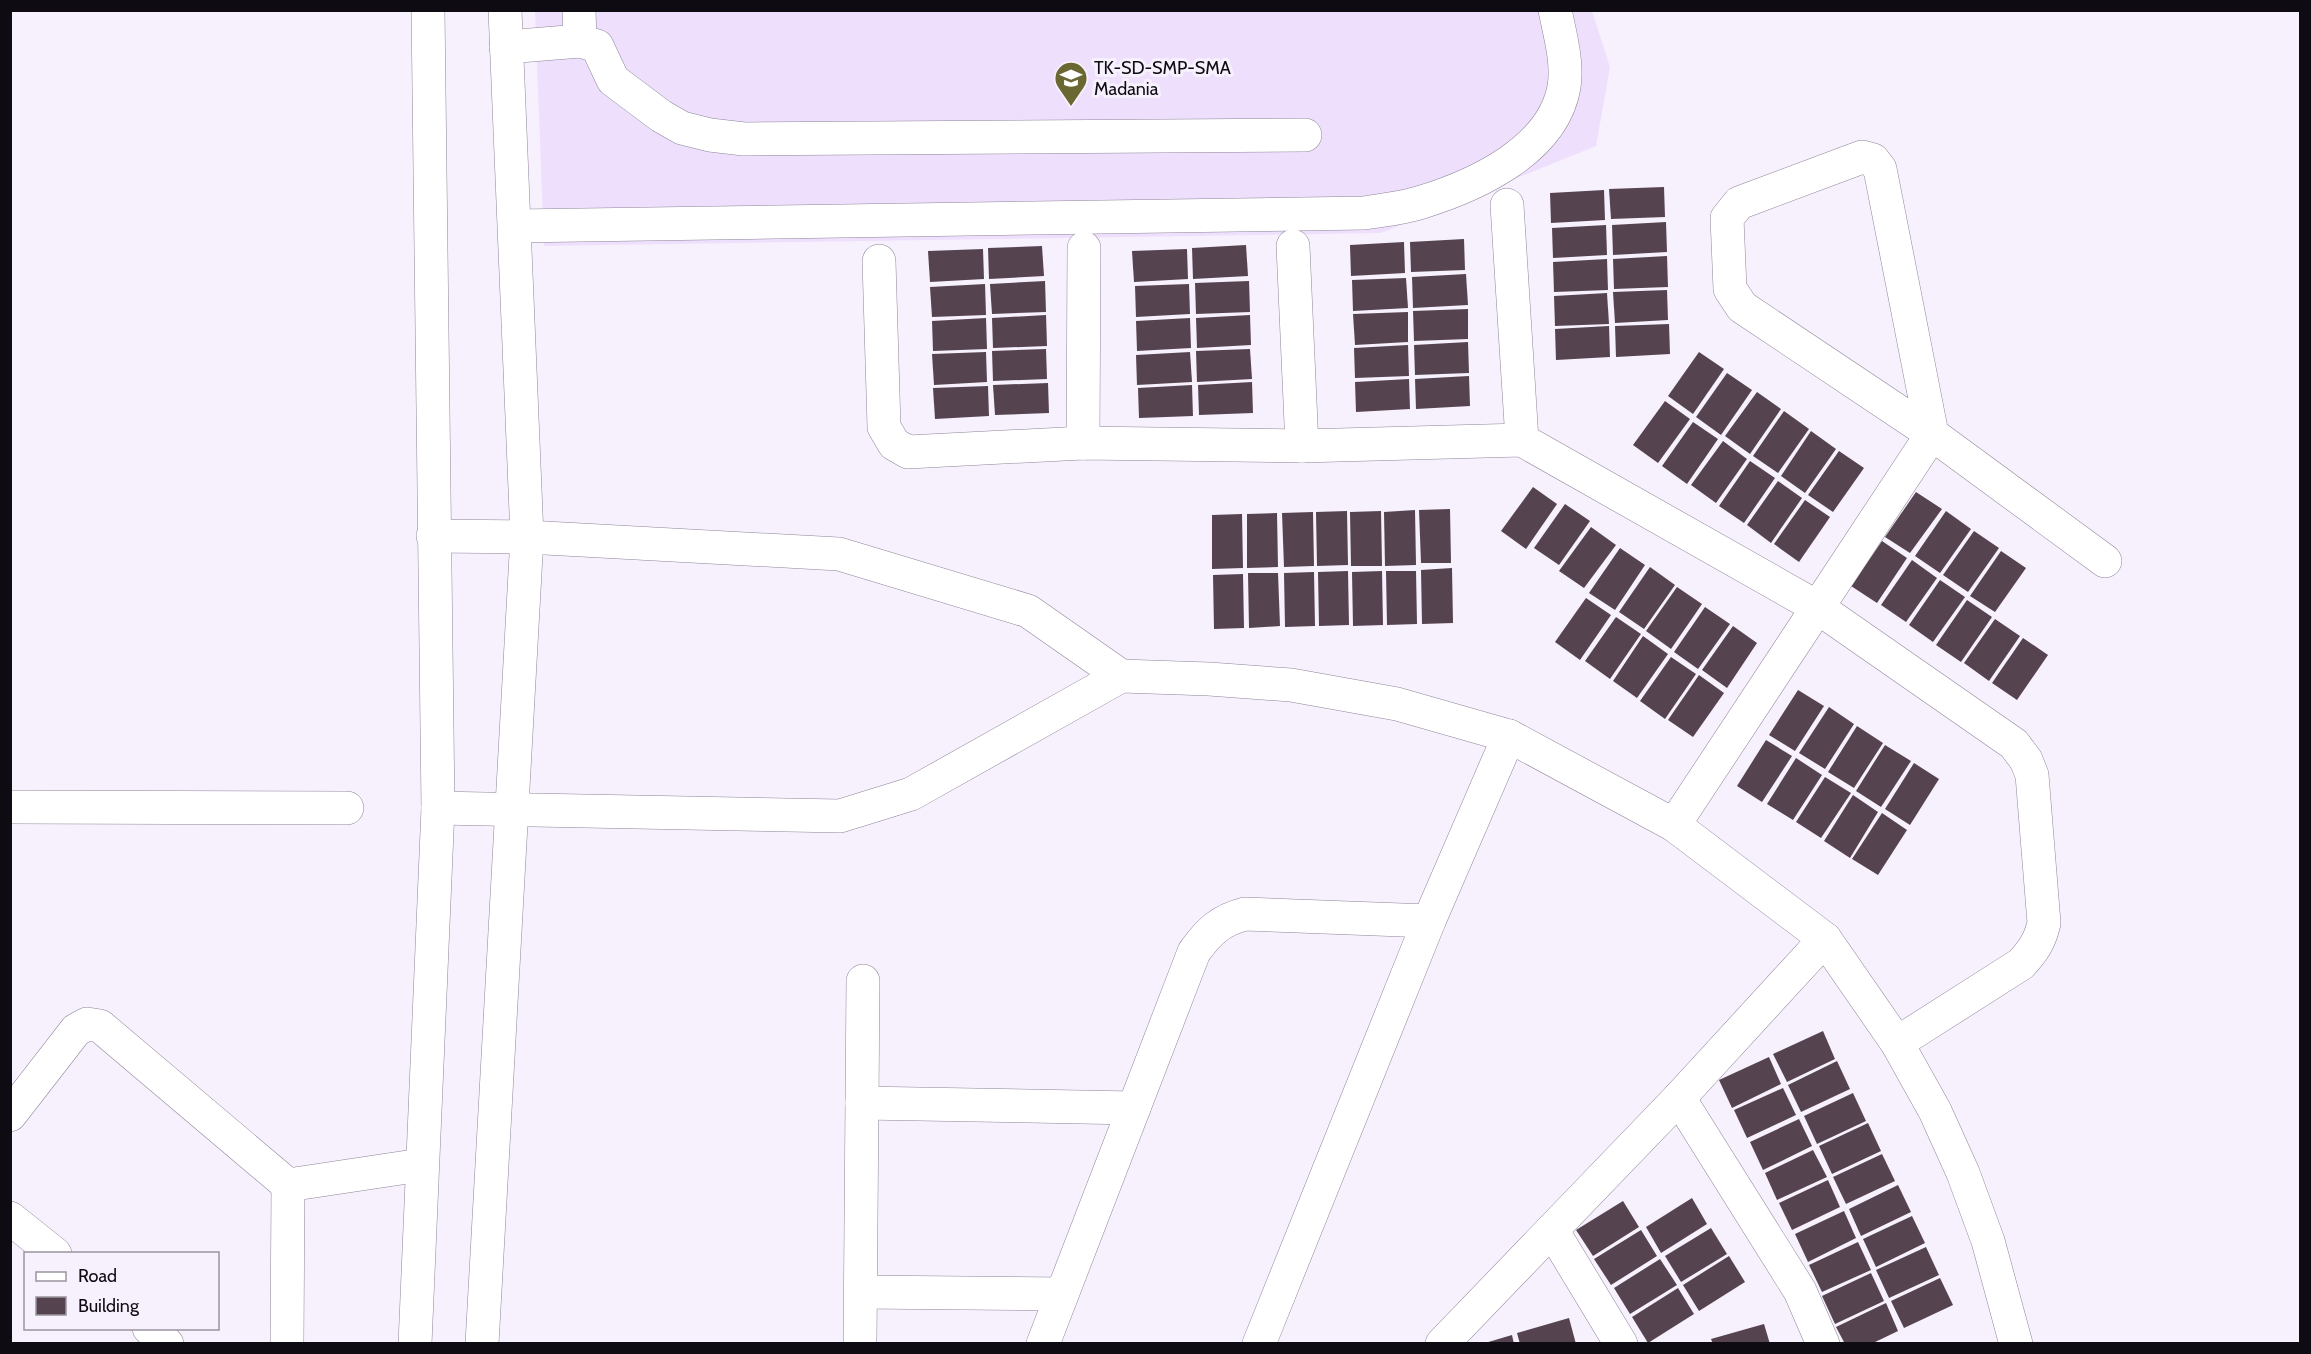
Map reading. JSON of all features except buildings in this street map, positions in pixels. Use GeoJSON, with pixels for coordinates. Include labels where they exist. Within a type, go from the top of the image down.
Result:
{"type":"FeatureCollection","features":[{"type":"Feature","properties":{"kind":"street"},"geometry":{"type":"LineString","coordinates":[[415,1344],[438,808],[428,10]]}},
{"type":"Feature","properties":{"kind":"street"},"geometry":{"type":"LineString","coordinates":[[482,1344],[527,537],[516,226],[505,10]]}},
{"type":"Feature","properties":{"kind":"street"},"geometry":{"type":"LineString","coordinates":[[516,226],[1364,213],[1420,203],[1464,186],[1504,165],[1532,144],[1554,118],[1564,86],[1564,51],[1555,10]]}},
{"type":"Feature","properties":{"kind":"street"},"geometry":{"type":"LineString","coordinates":[[506,47],[579,26],[597,46],[614,80],[661,116],[682,128],[710,135],[744,139],[1305,135]]}},
{"type":"Feature","properties":{"kind":"street"},"geometry":{"type":"LineString","coordinates":[[1674,825],[1932,434],[1880,169],[1872,160],[1862,157],[1739,203],[1726,218],[1730,289],[1734,299],[1742,307],[1932,434],[2105,561]]}},
{"type":"Feature","properties":{"kind":"street"},"geometry":{"type":"LineString","coordinates":[[1507,205],[1522,440]]}},
{"type":"Feature","properties":{"kind":"street"},"geometry":{"type":"LineString","coordinates":[[1293,246],[1302,446]]}},
{"type":"Feature","properties":{"kind":"street"},"geometry":{"type":"LineString","coordinates":[[1083,443],[1084,248]]}},
{"type":"Feature","properties":{"kind":"street"},"geometry":{"type":"LineString","coordinates":[[879,261],[884,428],[894,444],[908,452],[1083,443],[1302,446],[1522,440],[1817,607],[2014,744],[2026,760],[2032,775],[2044,923],[2040,939],[2021,964],[1897,1043]]}},
{"type":"Feature","properties":{"kind":"street"},"geometry":{"type":"LineString","coordinates":[[433,536],[527,537],[839,554],[1028,611],[1121,676]]}},
{"type":"Feature","properties":{"kind":"street"},"geometry":{"type":"LineString","coordinates":[[438,808],[840,816],[911,794],[1121,676],[1291,685],[1397,704],[1509,736],[1674,825],[1825,939],[1897,1043],[1935,1111],[1963,1173],[1988,1241],[2016,1344]]}},
{"type":"Feature","properties":{"kind":"street"},"geometry":{"type":"LineString","coordinates":[[1259,1344],[1429,921],[1509,736]]}},
{"type":"Feature","properties":{"kind":"street"},"geometry":{"type":"LineString","coordinates":[[10,807],[347,808]]}},
{"type":"Feature","properties":{"kind":"street"},"geometry":{"type":"LineString","coordinates":[[1043,1344],[1194,952],[1216,925],[1245,914],[1429,921]]}},
{"type":"Feature","properties":{"kind":"street"},"geometry":{"type":"LineString","coordinates":[[1442,1344],[1680,1098],[1825,939]]}},
{"type":"Feature","properties":{"kind":"street"},"geometry":{"type":"LineString","coordinates":[[860,1344],[862,981]]}},
{"type":"Feature","properties":{"kind":"street"},"geometry":{"type":"LineString","coordinates":[[10,1115],[76,1030],[87,1024],[100,1026],[288,1185],[421,1164]]}},
{"type":"Feature","properties":{"kind":"street"},"geometry":{"type":"LineString","coordinates":[[1680,1098],[1800,1291],[1822,1344]]}},
{"type":"Feature","properties":{"kind":"street"},"geometry":{"type":"LineString","coordinates":[[862,1103],[1134,1108]]}},
{"type":"Feature","properties":{"kind":"street"},"geometry":{"type":"LineString","coordinates":[[287,1344],[288,1185]]}},
{"type":"Feature","properties":{"kind":"street"},"geometry":{"type":"LineString","coordinates":[[10,1218],[52,1252]]}},
{"type":"Feature","properties":{"kind":"street"},"geometry":{"type":"LineString","coordinates":[[1552,1230],[1621,1344]]}},
{"type":"Feature","properties":{"kind":"street"},"geometry":{"type":"LineString","coordinates":[[861,1292],[1062,1294]]}},
{"type":"Feature","properties":{"kind":"street"},"geometry":{"type":"LineString","coordinates":[[150,1330],[167,1344]]}},
{"type":"Feature","properties":{"kind":"shaded area","name":"TK-SD-SMP-SMA Madania"},"geometry":{"type":"Polygon","coordinates":[[[535,11],[1592,11],[1610,67],[1596,146],[1381,233],[544,246],[535,11]]]}},
{"type":"Feature","properties":{"kind":"place","name":"TK-SD-SMP-SMA Madania"},"geometry":{"type":"Point","coordinates":[1071,107]}}]}
